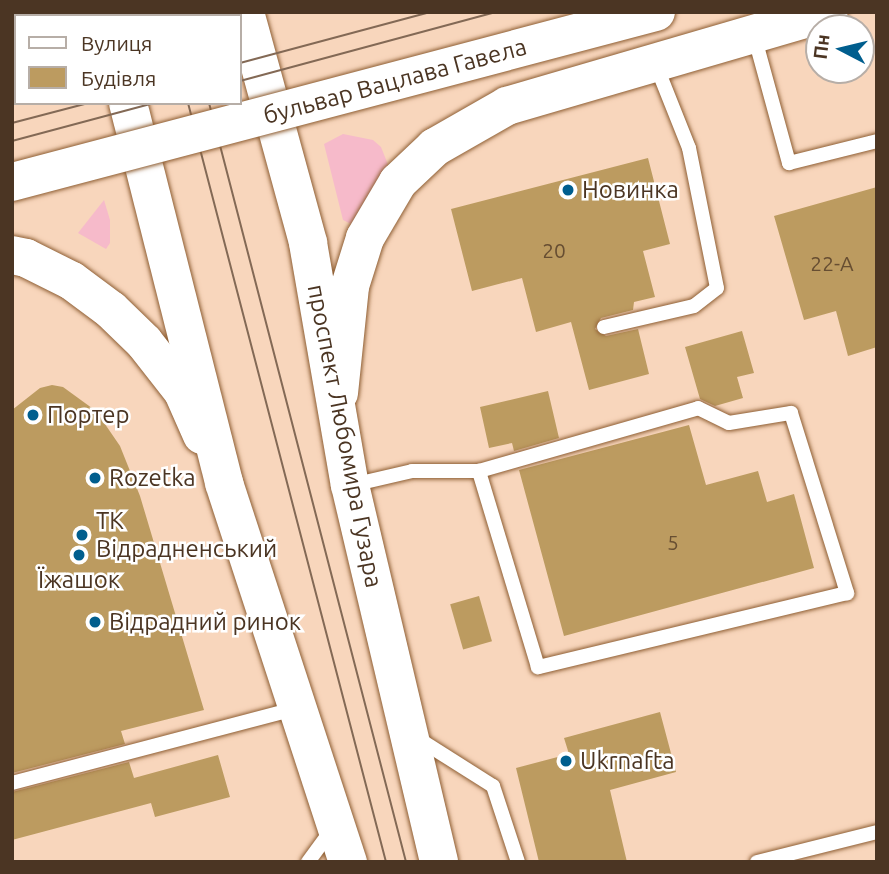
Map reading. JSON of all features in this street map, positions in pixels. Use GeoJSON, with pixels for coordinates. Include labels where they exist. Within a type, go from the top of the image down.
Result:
{"type":"FeatureCollection","features":[{"type":"Feature","properties":{"kind":"main road","name":"проспект Любомира Гузара"},"geometry":{"type":"LineString","coordinates":[[245,12],[308,243],[337,420],[405,731],[439,862]]}},
{"type":"Feature","properties":{"kind":"main road","name":"бульвар Вацлава Гавела"},"geometry":{"type":"LineString","coordinates":[[12,183],[656,12]]}},
{"type":"Feature","properties":{"kind":"main road"},"geometry":{"type":"LineString","coordinates":[[337,420],[350,286],[365,238],[406,172],[435,147],[507,106],[829,12]]}},
{"type":"Feature","properties":{"kind":"main road"},"geometry":{"type":"LineString","coordinates":[[129,105],[224,483],[338,822],[348,862]]}},
{"type":"Feature","properties":{"kind":"main road"},"geometry":{"type":"LineString","coordinates":[[12,255],[26,257],[72,282],[144,342],[183,392],[224,483]]}},
{"type":"Feature","properties":{"kind":"lane"},"geometry":{"type":"LineString","coordinates":[[753,33],[789,163],[877,141]]}},
{"type":"Feature","properties":{"kind":"lane"},"geometry":{"type":"LineString","coordinates":[[604,327],[694,306],[717,288],[689,148],[654,61]]}},
{"type":"Feature","properties":{"kind":"lane"},"geometry":{"type":"LineString","coordinates":[[351,485],[412,471],[479,471],[698,408],[729,423],[791,413],[847,593],[538,667],[479,471]]}},
{"type":"Feature","properties":{"kind":"lane"},"geometry":{"type":"LineString","coordinates":[[12,783],[299,708]]}},
{"type":"Feature","properties":{"kind":"lane"},"geometry":{"type":"LineString","coordinates":[[405,731],[493,786],[518,862]]}},
{"type":"Feature","properties":{"kind":"lane"},"geometry":{"type":"LineString","coordinates":[[308,862],[338,822]]}},
{"type":"Feature","properties":{"kind":"lane"},"geometry":{"type":"LineString","coordinates":[[757,862],[877,832]]}},
{"type":"Feature","properties":{"kind":"shaded area"},"geometry":{"type":"Polygon","coordinates":[[[343,134],[373,140],[381,147],[391,172],[351,224],[343,220],[324,144],[343,134]]]}},
{"type":"Feature","properties":{"kind":"shaded area"},"geometry":{"type":"Polygon","coordinates":[[[104,200],[110,220],[110,243],[106,249],[78,233],[104,200]]]}},
{"type":"Feature","properties":{"kind":"building"},"geometry":{"type":"Polygon","coordinates":[[[648,158],[670,244],[643,251],[655,297],[634,302],[633,310],[601,318],[595,329],[606,336],[638,329],[649,374],[589,390],[571,322],[536,332],[522,278],[472,291],[451,209],[648,158]]]}},
{"type":"Feature","properties":{"kind":"building"},"geometry":{"type":"Polygon","coordinates":[[[877,187],[877,347],[848,356],[836,311],[804,320],[774,216],[877,187]]]}},
{"type":"Feature","properties":{"kind":"building"},"geometry":{"type":"Polygon","coordinates":[[[742,331],[754,373],[737,377],[743,398],[715,406],[700,399],[685,347],[742,331]]]}},
{"type":"Feature","properties":{"kind":"building","name":"Відрадний ринок"},"geometry":{"type":"Polygon","coordinates":[[[52,385],[63,387],[96,411],[120,446],[140,496],[204,710],[121,731],[125,744],[12,773],[12,410],[40,388],[52,385]]]}},
{"type":"Feature","properties":{"kind":"building"},"geometry":{"type":"Polygon","coordinates":[[[548,391],[559,438],[514,451],[512,443],[489,448],[480,407],[548,391]]]}},
{"type":"Feature","properties":{"kind":"building"},"geometry":{"type":"Polygon","coordinates":[[[689,425],[706,485],[758,471],[767,502],[794,494],[814,568],[564,636],[519,470],[689,425]]]}},
{"type":"Feature","properties":{"kind":"building"},"geometry":{"type":"Polygon","coordinates":[[[479,596],[492,641],[463,649],[450,604],[479,596]]]}},
{"type":"Feature","properties":{"kind":"building"},"geometry":{"type":"Polygon","coordinates":[[[660,712],[676,772],[610,790],[627,862],[539,862],[516,768],[569,754],[564,738],[660,712]]]}},
{"type":"Feature","properties":{"kind":"building"},"geometry":{"type":"Polygon","coordinates":[[[218,755],[230,797],[155,817],[151,803],[12,840],[12,792],[129,762],[134,778],[218,755]]]}},
{"type":"Feature","properties":{"kind":"tram line"},"geometry":{"type":"LineString","coordinates":[[242,62],[430,12]]}},
{"type":"Feature","properties":{"kind":"tram line"},"geometry":{"type":"LineString","coordinates":[[242,80],[496,12]]}},
{"type":"Feature","properties":{"kind":"tram line"},"geometry":{"type":"LineString","coordinates":[[12,123],[80,105]]}},
{"type":"Feature","properties":{"kind":"tram line"},"geometry":{"type":"LineString","coordinates":[[12,141],[147,105]]}},
{"type":"Feature","properties":{"kind":"tram line"},"geometry":{"type":"LineString","coordinates":[[189,105],[386,862]]}},
{"type":"Feature","properties":{"kind":"tram line"},"geometry":{"type":"LineString","coordinates":[[210,105],[406,862]]}},
{"type":"Feature","properties":{"kind":"place","name":"Новинка"},"geometry":{"type":"Point","coordinates":[568,190]}},
{"type":"Feature","properties":{"kind":"place","name":"Портер"},"geometry":{"type":"Point","coordinates":[33,415]}},
{"type":"Feature","properties":{"kind":"place","name":"Rozetka"},"geometry":{"type":"Point","coordinates":[95,478]}},
{"type":"Feature","properties":{"kind":"place","name":"ТК Відрадненський"},"geometry":{"type":"Point","coordinates":[82,535]}},
{"type":"Feature","properties":{"kind":"place","name":"Їжашок"},"geometry":{"type":"Point","coordinates":[79,555]}},
{"type":"Feature","properties":{"kind":"place","name":"Відрадний ринок"},"geometry":{"type":"Point","coordinates":[95,622]}},
{"type":"Feature","properties":{"kind":"place","name":"Ukrnafta"},"geometry":{"type":"Point","coordinates":[566,761]}}]}
